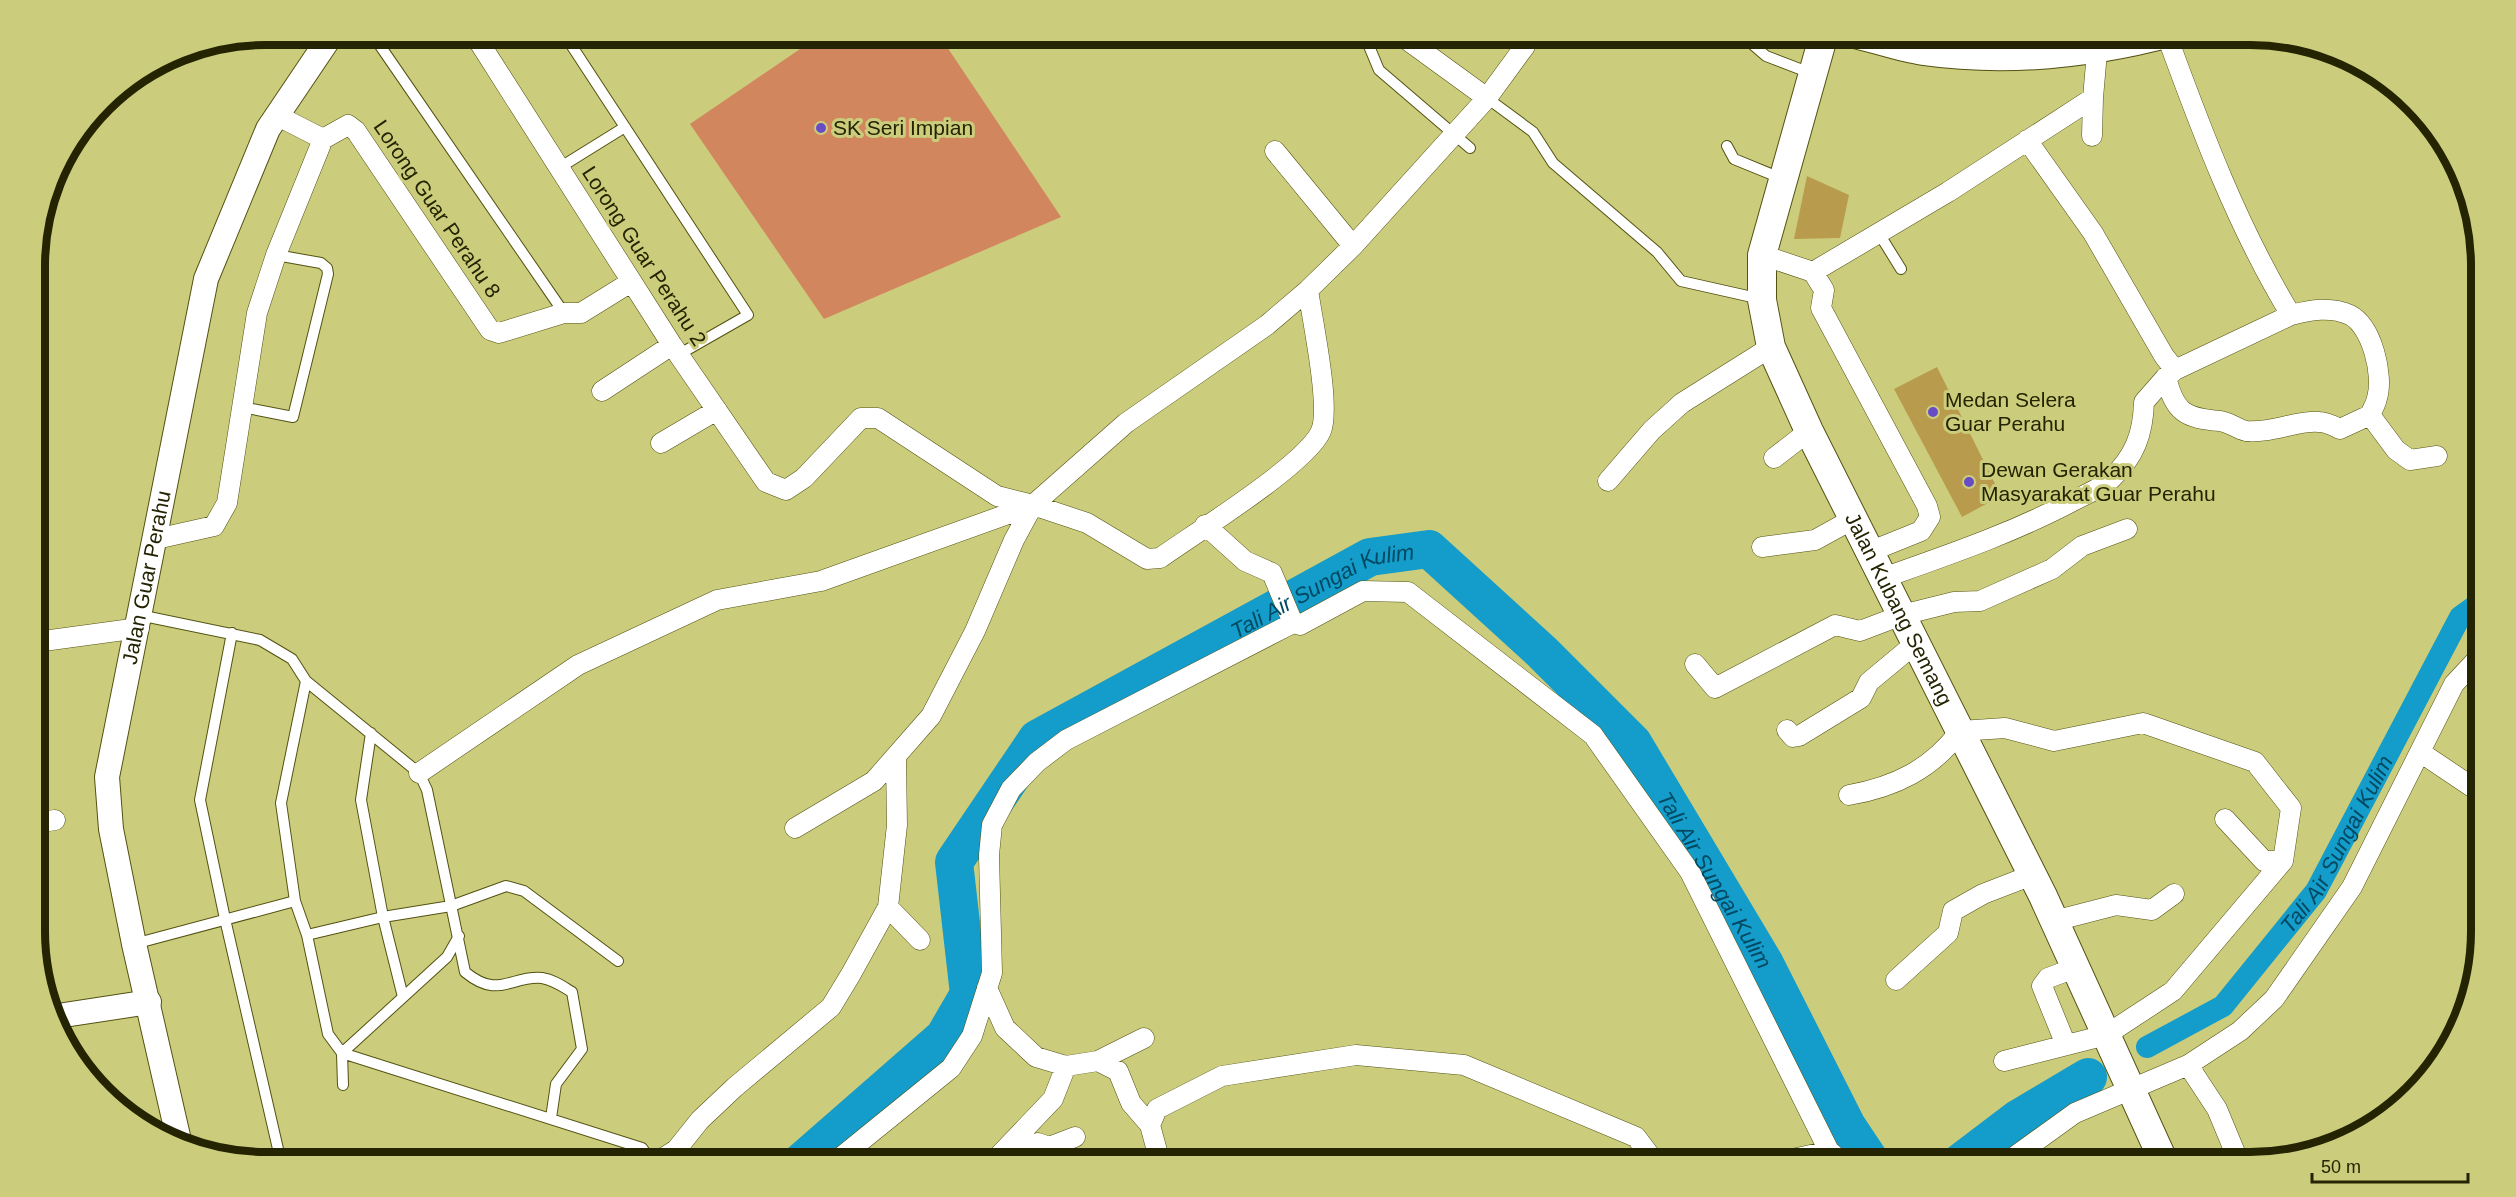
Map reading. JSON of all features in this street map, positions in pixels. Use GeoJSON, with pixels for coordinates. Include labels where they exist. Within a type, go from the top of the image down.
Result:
{"type":"FeatureCollection","features":[{"type":"Feature","properties":{"kind":"main road","name":"Jalan Kubang Semang"},"geometry":{"type":"LineString","coordinates":[[1821,45],[1762,255],[1762,300],[1771,347],[1809,431],[2032,874],[2159,1152]]}},
{"type":"Feature","properties":{"kind":"street","name":"Jalan Guar Perahu"},"geometry":{"type":"LineString","coordinates":[[177,1133],[134,944],[111,829],[107,777],[206,279],[268,129],[324,45]]}},
{"type":"Feature","properties":{"kind":"street","name":"Lorong Guar Perahu 2"},"geometry":{"type":"LineString","coordinates":[[481,45],[675,350],[766,482],[786,490],[804,478],[861,418],[878,418],[997,496],[1033,505]]}},
{"type":"Feature","properties":{"kind":"street"},"geometry":{"type":"LineString","coordinates":[[1414,45],[1487,98]]}},
{"type":"Feature","properties":{"kind":"street"},"geometry":{"type":"LineString","coordinates":[[795,828],[874,781],[896,760],[931,716],[975,631],[1014,540],[1033,505],[1126,423],[1267,325],[1308,290],[1353,246],[1487,98],[1518,45]]}},
{"type":"Feature","properties":{"kind":"street"},"geometry":{"type":"LineString","coordinates":[[1930,45],[2012,60],[2097,52],[2127,45]]}},
{"type":"Feature","properties":{"kind":"street"},"geometry":{"type":"LineString","coordinates":[[2173,45],[2199,125],[2231,200],[2272,284],[2291,315]]}},
{"type":"Feature","properties":{"kind":"street"},"geometry":{"type":"LineString","coordinates":[[2092,136],[2097,52]]}},
{"type":"Feature","properties":{"kind":"street"},"geometry":{"type":"LineString","coordinates":[[1814,272],[2093,98]]}},
{"type":"Feature","properties":{"kind":"street"},"geometry":{"type":"LineString","coordinates":[[156,539],[214,526],[227,503],[257,313],[276,255],[323,139],[276,115]]}},
{"type":"Feature","properties":{"kind":"street","name":"Lorong Guar Perahu 8"},"geometry":{"type":"LineString","coordinates":[[323,139],[348,125],[356,131],[490,330],[499,333],[564,313]]}},
{"type":"Feature","properties":{"kind":"street"},"geometry":{"type":"LineString","coordinates":[[1883,578],[1980,544],[2060,508],[2109,481],[2130,457],[2143,428],[2144,402],[2170,374],[2291,315],[2330,309],[2351,315],[2366,328],[2378,363],[2378,397],[2370,416],[2340,429],[2318,422],[2284,428],[2245,430],[2223,421],[2202,420],[2182,413],[2173,401],[2170,374],[2164,356],[2092,233],[2027,140]]}},
{"type":"Feature","properties":{"kind":"street"},"geometry":{"type":"LineString","coordinates":[[1275,151],[1353,246]]}},
{"type":"Feature","properties":{"kind":"street"},"geometry":{"type":"LineString","coordinates":[[1762,255],[1814,272],[1824,290],[1821,308],[1927,506],[1930,517],[1921,531],[1869,552]]}},
{"type":"Feature","properties":{"kind":"street"},"geometry":{"type":"LineString","coordinates":[[564,313],[581,313],[631,282]]}},
{"type":"Feature","properties":{"kind":"street"},"geometry":{"type":"LineString","coordinates":[[419,773],[578,665],[717,600],[821,581],[1033,505],[1087,523],[1147,559],[1160,558],[1292,465],[1322,430],[1324,396],[1308,290]]}},
{"type":"Feature","properties":{"kind":"street"},"geometry":{"type":"LineString","coordinates":[[1608,481],[1652,430],[1682,403],[1771,347]]}},
{"type":"Feature","properties":{"kind":"street"},"geometry":{"type":"LineString","coordinates":[[602,391],[675,350]]}},
{"type":"Feature","properties":{"kind":"street"},"geometry":{"type":"LineString","coordinates":[[662,443],[717,410]]}},
{"type":"Feature","properties":{"kind":"street"},"geometry":{"type":"LineString","coordinates":[[2370,416],[2396,450],[2410,460],[2437,456]]}},
{"type":"Feature","properties":{"kind":"street"},"geometry":{"type":"LineString","coordinates":[[1774,458],[1809,431]]}},
{"type":"Feature","properties":{"kind":"street"},"geometry":{"type":"LineString","coordinates":[[1762,547],[1815,540],[1853,519]]}},
{"type":"Feature","properties":{"kind":"street"},"geometry":{"type":"LineString","coordinates":[[1205,525],[1245,561],[1272,573],[1292,619],[1300,625],[1363,591],[1408,592],[1593,735],[1690,872],[1832,1152]]}},
{"type":"Feature","properties":{"kind":"street"},"geometry":{"type":"LineString","coordinates":[[1695,664],[1715,688],[1835,625],[1860,630],[1902,615],[1954,602],[1980,601],[2052,569],[2082,546],[2127,529]]}},
{"type":"Feature","properties":{"kind":"street"},"geometry":{"type":"LineString","coordinates":[[847,1152],[951,1068],[972,1036],[992,973],[989,855],[992,825],[1011,789],[1037,762],[1066,740],[1292,619]]}},
{"type":"Feature","properties":{"kind":"street"},"geometry":{"type":"LineString","coordinates":[[45,640],[139,622]]}},
{"type":"Feature","properties":{"kind":"street"},"geometry":{"type":"LineString","coordinates":[[1787,730],[1793,737],[1799,736],[1845,709],[1861,698],[1869,682],[1916,643]]}},
{"type":"Feature","properties":{"kind":"street"},"geometry":{"type":"LineString","coordinates":[[2021,1152],[2075,1113],[2187,1065],[2240,1031],[2274,999],[2352,887],[2454,684],[2471,666]]}},
{"type":"Feature","properties":{"kind":"street"},"geometry":{"type":"LineString","coordinates":[[1849,795],[1881,789],[1911,774],[1947,748],[1960,731],[2005,728],[2054,741],[2143,723],[2255,762],[2291,808],[2283,861],[2173,991],[2106,1035],[2004,1061]]}},
{"type":"Feature","properties":{"kind":"street"},"geometry":{"type":"LineString","coordinates":[[2420,752],[2471,786]]}},
{"type":"Feature","properties":{"kind":"street"},"geometry":{"type":"LineString","coordinates":[[673,1152],[700,1120],[735,1087],[831,1007],[888,907],[897,825],[896,760]]}},
{"type":"Feature","properties":{"kind":"street"},"geometry":{"type":"LineString","coordinates":[[2225,819],[2264,861],[2283,861]]}},
{"type":"Feature","properties":{"kind":"street"},"geometry":{"type":"LineString","coordinates":[[1896,980],[1947,933],[1953,911],[1983,894],[2032,874]]}},
{"type":"Feature","properties":{"kind":"street"},"geometry":{"type":"LineString","coordinates":[[2054,921],[2115,905],[2152,909],[2174,894]]}},
{"type":"Feature","properties":{"kind":"street"},"geometry":{"type":"LineString","coordinates":[[888,907],[921,939]]}},
{"type":"Feature","properties":{"kind":"street"},"geometry":{"type":"LineString","coordinates":[[2066,1045],[2042,986],[2048,978],[2075,968]]}},
{"type":"Feature","properties":{"kind":"street"},"geometry":{"type":"LineString","coordinates":[[987,988],[1005,1028],[1036,1057],[1066,1066],[1098,1061],[1144,1038]]}},
{"type":"Feature","properties":{"kind":"street"},"geometry":{"type":"LineString","coordinates":[[64,1019],[148,1002]]}},
{"type":"Feature","properties":{"kind":"street"},"geometry":{"type":"LineString","coordinates":[[1150,1125],[1157,1108],[1222,1076],[1356,1055],[1464,1065],[1636,1137],[1647,1152]]}},
{"type":"Feature","properties":{"kind":"street"},"geometry":{"type":"LineString","coordinates":[[1098,1061],[1118,1071],[1131,1103],[1150,1125],[1157,1152]]}},
{"type":"Feature","properties":{"kind":"street"},"geometry":{"type":"LineString","coordinates":[[2187,1065],[2217,1109],[2235,1152]]}},
{"type":"Feature","properties":{"kind":"street"},"geometry":{"type":"LineString","coordinates":[[1003,1152],[1053,1100],[1066,1066]]}},
{"type":"Feature","properties":{"kind":"street"},"geometry":{"type":"LineString","coordinates":[[1013,1152],[1038,1143],[1049,1147],[1075,1137]]}},
{"type":"Feature","properties":{"kind":"lane"},"geometry":{"type":"LineString","coordinates":[[380,45],[564,313]]}},
{"type":"Feature","properties":{"kind":"lane"},"geometry":{"type":"LineString","coordinates":[[571,45],[748,315],[675,350]]}},
{"type":"Feature","properties":{"kind":"lane"},"geometry":{"type":"LineString","coordinates":[[1369,45],[1379,70],[1452,135],[1470,148]]}},
{"type":"Feature","properties":{"kind":"lane"},"geometry":{"type":"LineString","coordinates":[[1753,45],[1766,56],[1814,74]]}},
{"type":"Feature","properties":{"kind":"lane"},"geometry":{"type":"LineString","coordinates":[[1487,98],[1533,132],[1553,163],[1657,252],[1681,281],[1762,300]]}},
{"type":"Feature","properties":{"kind":"lane"},"geometry":{"type":"LineString","coordinates":[[559,168],[625,127]]}},
{"type":"Feature","properties":{"kind":"lane"},"geometry":{"type":"LineString","coordinates":[[1726,146],[1734,159],[1783,179]]}},
{"type":"Feature","properties":{"kind":"lane"},"geometry":{"type":"LineString","coordinates":[[1878,232],[1901,269]]}},
{"type":"Feature","properties":{"kind":"lane"},"geometry":{"type":"LineString","coordinates":[[242,407],[293,417],[325,286],[327,268],[321,263],[276,255]]}},
{"type":"Feature","properties":{"kind":"lane"},"geometry":{"type":"LineString","coordinates":[[139,622],[232,633],[260,640],[292,659],[306,681],[419,773],[427,790],[465,972],[478,983],[505,986],[538,978],[553,980],[572,992],[582,1049],[556,1084],[551,1118]]}},
{"type":"Feature","properties":{"kind":"lane"},"geometry":{"type":"LineString","coordinates":[[232,633],[200,800],[279,1152]]}},
{"type":"Feature","properties":{"kind":"lane"},"geometry":{"type":"LineString","coordinates":[[306,681],[281,803],[295,901],[306,935],[328,1034],[342,1053],[343,1085]]}},
{"type":"Feature","properties":{"kind":"lane"},"geometry":{"type":"LineString","coordinates":[[371,733],[361,800],[383,917],[403,997]]}},
{"type":"Feature","properties":{"kind":"lane"},"geometry":{"type":"LineString","coordinates":[[306,935],[383,917],[451,906],[506,886],[524,891],[618,961]]}},
{"type":"Feature","properties":{"kind":"lane"},"geometry":{"type":"LineString","coordinates":[[134,944],[295,901]]}},
{"type":"Feature","properties":{"kind":"lane"},"geometry":{"type":"LineString","coordinates":[[342,1053],[447,957],[459,936]]}},
{"type":"Feature","properties":{"kind":"lane"},"geometry":{"type":"LineString","coordinates":[[342,1053],[551,1118],[642,1148],[645,1152]]}},
{"type":"Feature","properties":{"kind":"shaded area","name":"SK Seri Impian"},"geometry":{"type":"Polygon","coordinates":[[[806,45],[946,45],[1061,217],[824,319],[690,124],[806,45]]]}},
{"type":"Feature","properties":{"kind":"building"},"geometry":{"type":"Polygon","coordinates":[[[1807,176],[1849,195],[1840,238],[1794,239],[1807,176]]]}},
{"type":"Feature","properties":{"kind":"building"},"geometry":{"type":"Polygon","coordinates":[[[1937,367],[2001,496],[1962,517],[1894,389],[1937,367]]]}},
{"type":"Feature","properties":{"kind":"waterway","name":"Tali Air Sungai Kulim"},"geometry":{"type":"LineString","coordinates":[[812,1152],[944,1037],[969,994],[954,862],[1037,739],[1370,557],[1429,549],[1542,652],[1633,743],[1765,964],[1847,1126],[1864,1152]]}},
{"type":"Feature","properties":{"kind":"waterway","name":"Tali Air Sungai Kulim"},"geometry":{"type":"LineString","coordinates":[[2147,1047],[2223,1006],[2316,891],[2460,617],[2471,609]]}},
{"type":"Feature","properties":{"kind":"waterway","name":"Tali Air Sungai Kulim"},"geometry":{"type":"LineString","coordinates":[[1974,1152],[2019,1118],[2088,1077]]}},
{"type":"Feature","properties":{"kind":"place","name":"SK Seri Impian"},"geometry":{"type":"Point","coordinates":[821,128]}},
{"type":"Feature","properties":{"kind":"place","name":"Medan Selera Guar Perahu"},"geometry":{"type":"Point","coordinates":[1933,412]}},
{"type":"Feature","properties":{"kind":"place","name":"Dewan Gerakan Masyarakat Guar Perahu"},"geometry":{"type":"Point","coordinates":[1969,482]}}]}
